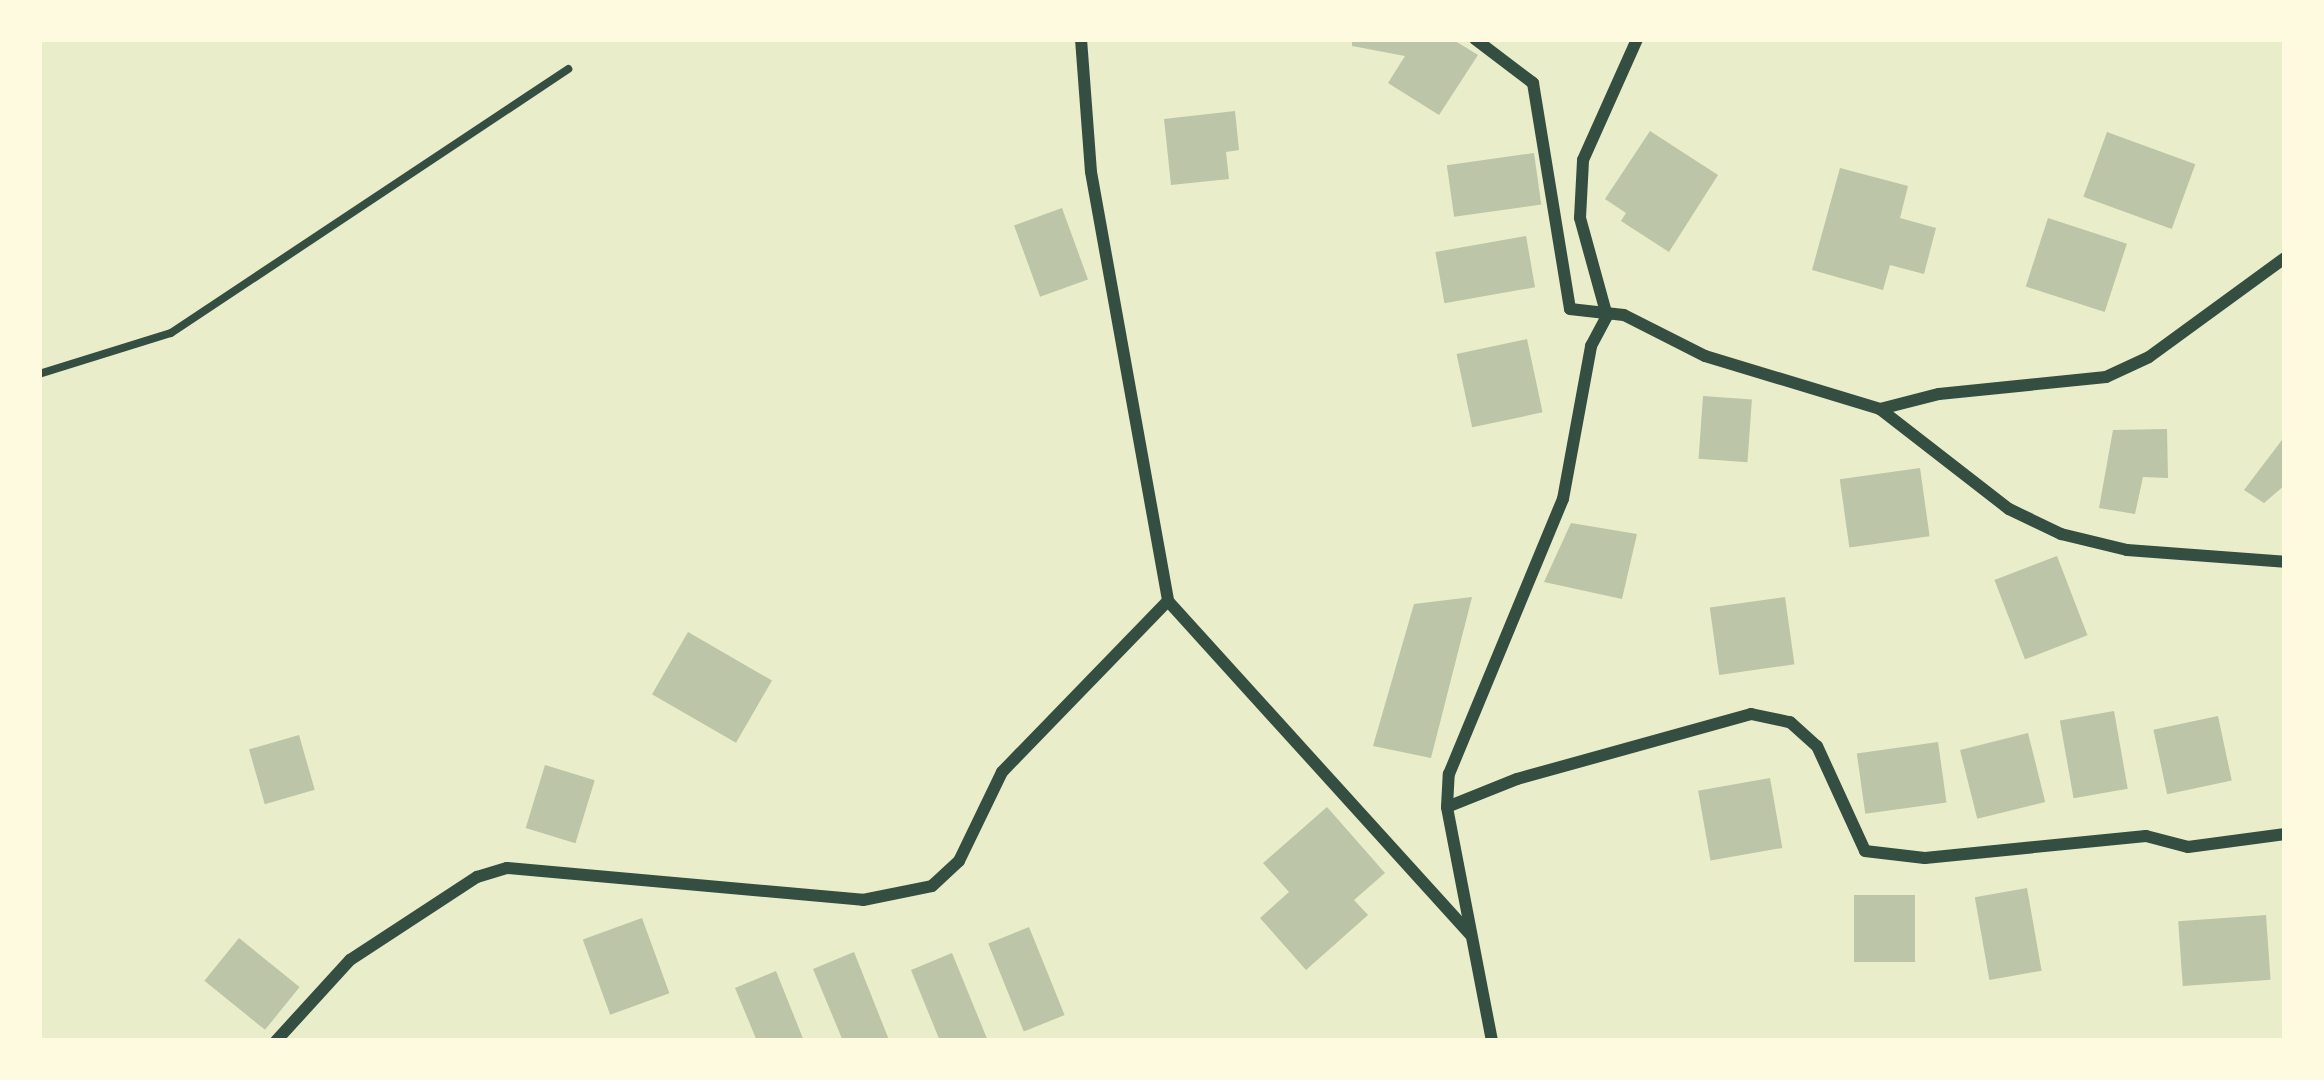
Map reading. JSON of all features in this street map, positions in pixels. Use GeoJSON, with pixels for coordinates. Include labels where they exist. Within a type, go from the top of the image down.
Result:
{"type":"FeatureCollection","features":[{"type":"Feature","properties":{"kind":"street"},"geometry":{"type":"LineString","coordinates":[[1081,39],[1091,172],[1168,602],[1471,935]]}},
{"type":"Feature","properties":{"kind":"street"},"geometry":{"type":"LineString","coordinates":[[1475,39],[1533,83],[1570,310],[1624,314],[1706,356],[1880,409],[2009,509],[2061,534],[2127,550],[2285,562]]}},
{"type":"Feature","properties":{"kind":"street"},"geometry":{"type":"LineString","coordinates":[[1492,1041],[1447,806],[1458,739],[1563,499],[1591,346],[1607,316],[1580,218],[1583,160],[1637,39]]}},
{"type":"Feature","properties":{"kind":"street"},"geometry":{"type":"LineString","coordinates":[[1880,409],[1939,394],[2106,377],[2149,357],[2285,258]]}},
{"type":"Feature","properties":{"kind":"street"},"geometry":{"type":"LineString","coordinates":[[276,1041],[350,960],[477,877],[507,868],[862,900],[932,886],[959,861],[1002,772],[1168,602]]}},
{"type":"Feature","properties":{"kind":"street"},"geometry":{"type":"LineString","coordinates":[[1447,806],[1751,714],[1790,722],[1817,746],[1865,851],[1925,858],[2146,836],[2188,847],[2285,835]]}},
{"type":"Feature","properties":{"kind":"path"},"geometry":{"type":"LineString","coordinates":[[39,374],[171,333],[568,70]]}},
{"type":"Feature","properties":{"kind":"building"},"geometry":{"type":"Polygon","coordinates":[[[1352,39],[1452,39],[1478,55],[1439,115],[1388,83],[1405,56],[1352,46],[1352,39]]]}},
{"type":"Feature","properties":{"kind":"building"},"geometry":{"type":"Polygon","coordinates":[[[1235,111],[1239,150],[1226,152],[1229,179],[1171,185],[1164,119],[1235,111]]]}},
{"type":"Feature","properties":{"kind":"building"},"geometry":{"type":"Polygon","coordinates":[[[1650,131],[1718,175],[1669,252],[1621,221],[1626,213],[1605,199],[1650,131]]]}},
{"type":"Feature","properties":{"kind":"building"},"geometry":{"type":"Polygon","coordinates":[[[2107,132],[2195,164],[2172,229],[2083,197],[2107,132]]]}},
{"type":"Feature","properties":{"kind":"building"},"geometry":{"type":"Polygon","coordinates":[[[1534,153],[1541,204],[1454,217],[1447,165],[1534,153]]]}},
{"type":"Feature","properties":{"kind":"building"},"geometry":{"type":"Polygon","coordinates":[[[1840,168],[1908,186],[1900,218],[1936,228],[1924,274],[1890,265],[1883,290],[1812,270],[1840,168]]]}},
{"type":"Feature","properties":{"kind":"building"},"geometry":{"type":"Polygon","coordinates":[[[1062,208],[1088,279],[1040,297],[1014,225],[1062,208]]]}},
{"type":"Feature","properties":{"kind":"building"},"geometry":{"type":"Polygon","coordinates":[[[2048,218],[2127,244],[2105,312],[2026,286],[2048,218]]]}},
{"type":"Feature","properties":{"kind":"building"},"geometry":{"type":"Polygon","coordinates":[[[1526,236],[1535,287],[1444,303],[1435,252],[1526,236]]]}},
{"type":"Feature","properties":{"kind":"building"},"geometry":{"type":"Polygon","coordinates":[[[1527,339],[1543,412],[1472,427],[1457,354],[1527,339]]]}},
{"type":"Feature","properties":{"kind":"building"},"geometry":{"type":"Polygon","coordinates":[[[1703,396],[1752,399],[1747,462],[1699,459],[1703,396]]]}},
{"type":"Feature","properties":{"kind":"building"},"geometry":{"type":"Polygon","coordinates":[[[2167,429],[2168,478],[2143,477],[2135,514],[2099,508],[2113,430],[2167,429]]]}},
{"type":"Feature","properties":{"kind":"building"},"geometry":{"type":"Polygon","coordinates":[[[2285,436],[2285,485],[2264,503],[2244,490],[2285,436]]]}},
{"type":"Feature","properties":{"kind":"building"},"geometry":{"type":"Polygon","coordinates":[[[1920,468],[1930,536],[1849,548],[1840,479],[1920,468]]]}},
{"type":"Feature","properties":{"kind":"building"},"geometry":{"type":"Polygon","coordinates":[[[1571,523],[1637,534],[1622,599],[1544,582],[1571,523]]]}},
{"type":"Feature","properties":{"kind":"building"},"geometry":{"type":"Polygon","coordinates":[[[2057,556],[2087,635],[2025,659],[1994,580],[2057,556]]]}},
{"type":"Feature","properties":{"kind":"building"},"geometry":{"type":"Polygon","coordinates":[[[1472,597],[1431,758],[1373,746],[1414,604],[1472,597]]]}},
{"type":"Feature","properties":{"kind":"building"},"geometry":{"type":"Polygon","coordinates":[[[1785,597],[1794,664],[1719,675],[1710,608],[1785,597]]]}},
{"type":"Feature","properties":{"kind":"building"},"geometry":{"type":"Polygon","coordinates":[[[688,632],[772,680],[736,743],[652,694],[688,632]]]}},
{"type":"Feature","properties":{"kind":"building"},"geometry":{"type":"Polygon","coordinates":[[[2114,711],[2128,789],[2074,798],[2060,721],[2114,711]]]}},
{"type":"Feature","properties":{"kind":"building"},"geometry":{"type":"Polygon","coordinates":[[[2218,716],[2232,781],[2167,794],[2153,730],[2218,716]]]}},
{"type":"Feature","properties":{"kind":"building"},"geometry":{"type":"Polygon","coordinates":[[[2028,733],[2045,802],[1977,819],[1960,750],[2028,733]]]}},
{"type":"Feature","properties":{"kind":"building"},"geometry":{"type":"Polygon","coordinates":[[[299,735],[315,790],[265,804],[249,749],[299,735]]]}},
{"type":"Feature","properties":{"kind":"building"},"geometry":{"type":"Polygon","coordinates":[[[1938,742],[1946,802],[1865,814],[1857,753],[1938,742]]]}},
{"type":"Feature","properties":{"kind":"building"},"geometry":{"type":"Polygon","coordinates":[[[545,765],[595,780],[575,843],[526,828],[545,765]]]}},
{"type":"Feature","properties":{"kind":"building"},"geometry":{"type":"Polygon","coordinates":[[[1770,778],[1782,848],[1710,861],[1698,791],[1770,778]]]}},
{"type":"Feature","properties":{"kind":"building"},"geometry":{"type":"Polygon","coordinates":[[[1327,807],[1385,873],[1354,900],[1368,915],[1306,970],[1260,918],[1289,892],[1263,863],[1327,807]]]}},
{"type":"Feature","properties":{"kind":"building"},"geometry":{"type":"Polygon","coordinates":[[[2027,888],[2042,971],[1989,980],[1975,897],[2027,888]]]}},
{"type":"Feature","properties":{"kind":"building"},"geometry":{"type":"Polygon","coordinates":[[[1854,895],[1915,895],[1915,962],[1854,962],[1854,895]]]}},
{"type":"Feature","properties":{"kind":"building"},"geometry":{"type":"Polygon","coordinates":[[[2266,915],[2271,980],[2183,986],[2178,921],[2266,915]]]}},
{"type":"Feature","properties":{"kind":"building"},"geometry":{"type":"Polygon","coordinates":[[[642,918],[669,993],[610,1015],[583,940],[642,918]]]}},
{"type":"Feature","properties":{"kind":"building"},"geometry":{"type":"Polygon","coordinates":[[[1029,927],[1065,1015],[1024,1032],[988,943],[1029,927]]]}},
{"type":"Feature","properties":{"kind":"building"},"geometry":{"type":"Polygon","coordinates":[[[239,938],[300,987],[265,1030],[204,981],[239,938]]]}},
{"type":"Feature","properties":{"kind":"building"},"geometry":{"type":"Polygon","coordinates":[[[854,952],[887,1041],[843,1041],[813,969],[854,952]]]}},
{"type":"Feature","properties":{"kind":"building"},"geometry":{"type":"Polygon","coordinates":[[[952,953],[988,1041],[940,1041],[911,970],[952,953]]]}},
{"type":"Feature","properties":{"kind":"building"},"geometry":{"type":"Polygon","coordinates":[[[776,971],[804,1041],[757,1041],[735,988],[776,971]]]}}]}
